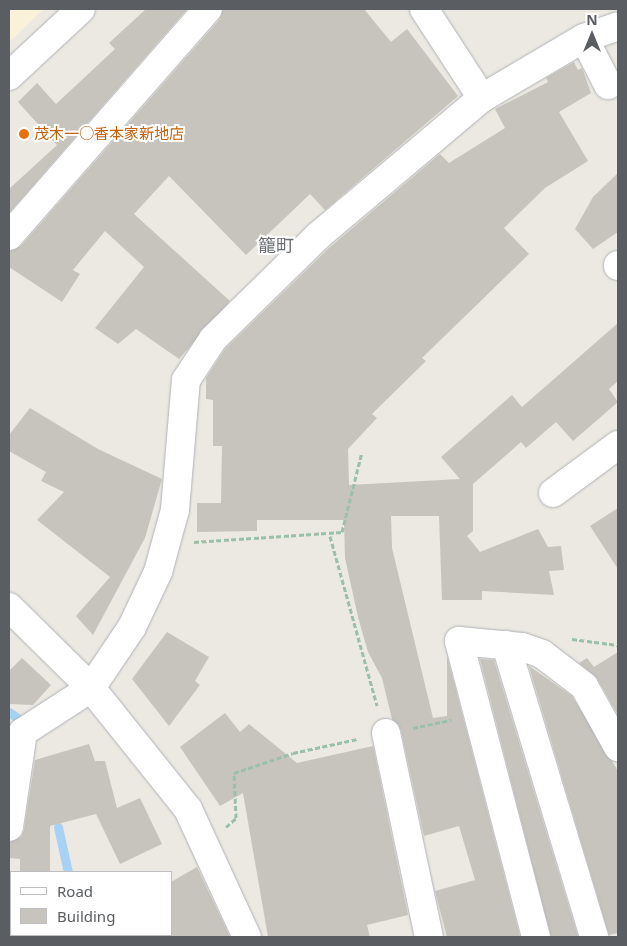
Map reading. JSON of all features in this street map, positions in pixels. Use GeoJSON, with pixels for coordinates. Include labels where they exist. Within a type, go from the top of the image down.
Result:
{"type":"FeatureCollection","features":[{"type":"Feature","properties":{"kind":"street"},"geometry":{"type":"LineString","coordinates":[[9,76],[81,9]]}},
{"type":"Feature","properties":{"kind":"street"},"geometry":{"type":"LineString","coordinates":[[9,236],[208,9]]}},
{"type":"Feature","properties":{"kind":"street"},"geometry":{"type":"LineString","coordinates":[[424,9],[482,98]]}},
{"type":"Feature","properties":{"kind":"street"},"geometry":{"type":"LineString","coordinates":[[9,827],[16,728],[91,688],[132,627],[158,572],[176,510],[186,380],[196,361],[318,236],[482,98],[584,38],[618,26]]}},
{"type":"Feature","properties":{"kind":"street"},"geometry":{"type":"LineString","coordinates":[[584,38],[608,86]]}},
{"type":"Feature","properties":{"kind":"street"},"geometry":{"type":"LineString","coordinates":[[553,494],[618,445]]}},
{"type":"Feature","properties":{"kind":"street"},"geometry":{"type":"LineString","coordinates":[[9,607],[91,688],[188,809],[208,844],[247,937]]}},
{"type":"Feature","properties":{"kind":"street"},"geometry":{"type":"LineString","coordinates":[[536,937],[475,716],[459,641],[506,645],[542,654],[584,686],[618,747]]}},
{"type":"Feature","properties":{"kind":"street"},"geometry":{"type":"LineString","coordinates":[[506,645],[594,937]]}},
{"type":"Feature","properties":{"kind":"street"},"geometry":{"type":"LineString","coordinates":[[386,733],[429,937]]}},
{"type":"Feature","properties":{"kind":"path"},"geometry":{"type":"LineString","coordinates":[[166,544],[330,536],[342,532],[362,452]]}},
{"type":"Feature","properties":{"kind":"path"},"geometry":{"type":"LineString","coordinates":[[330,536],[386,733]]}},
{"type":"Feature","properties":{"kind":"path"},"geometry":{"type":"LineString","coordinates":[[208,844],[236,818],[234,773],[293,753],[475,716]]}},
{"type":"Feature","properties":{"kind":"shaded area"},"geometry":{"type":"Polygon","coordinates":[[[9,9],[44,9],[9,42],[9,9]]]}},
{"type":"Feature","properties":{"kind":"building"},"geometry":{"type":"Polygon","coordinates":[[[146,9],[187,9],[9,213],[9,189],[57,145],[18,102],[37,83],[56,104],[115,49],[109,43],[146,9]]]}},
{"type":"Feature","properties":{"kind":"building"},"geometry":{"type":"Polygon","coordinates":[[[223,9],[364,9],[391,42],[407,29],[458,96],[325,210],[310,194],[246,255],[169,176],[134,214],[230,301],[179,359],[136,329],[118,344],[95,328],[144,267],[105,231],[73,270],[80,274],[62,302],[9,267],[9,251],[21,246],[220,19],[223,9]]]}},
{"type":"Feature","properties":{"kind":"building"},"geometry":{"type":"Polygon","coordinates":[[[574,62],[578,70],[582,68],[591,93],[559,112],[588,161],[545,188],[504,228],[529,254],[422,358],[426,361],[372,414],[377,418],[348,449],[349,485],[460,479],[441,457],[512,395],[522,407],[618,323],[618,381],[609,389],[618,402],[573,441],[556,422],[526,448],[521,442],[473,484],[473,531],[467,536],[480,552],[538,529],[548,547],[561,546],[564,570],[549,571],[554,595],[482,591],[482,600],[442,600],[439,516],[391,516],[392,548],[433,718],[447,716],[447,656],[520,937],[447,937],[435,891],[475,880],[459,826],[424,836],[401,730],[392,719],[382,678],[368,652],[358,617],[345,558],[344,520],[257,520],[257,531],[197,532],[197,503],[221,503],[222,446],[213,446],[213,400],[206,399],[206,378],[225,349],[329,248],[440,154],[449,163],[505,128],[495,109],[548,82],[546,78],[574,62]]]}},
{"type":"Feature","properties":{"kind":"building"},"geometry":{"type":"Polygon","coordinates":[[[618,173],[618,232],[593,249],[575,229],[593,197],[618,173]]]}},
{"type":"Feature","properties":{"kind":"building"},"geometry":{"type":"Polygon","coordinates":[[[30,408],[98,449],[162,479],[145,538],[93,635],[76,616],[110,577],[37,520],[64,492],[41,481],[46,472],[9,451],[9,435],[30,408]]]}},
{"type":"Feature","properties":{"kind":"building"},"geometry":{"type":"Polygon","coordinates":[[[618,508],[618,569],[590,526],[618,508]]]}},
{"type":"Feature","properties":{"kind":"building"},"geometry":{"type":"Polygon","coordinates":[[[167,632],[209,657],[195,681],[200,685],[169,726],[132,679],[167,632]]]}},
{"type":"Feature","properties":{"kind":"building"},"geometry":{"type":"Polygon","coordinates":[[[618,652],[618,715],[597,678],[579,663],[587,658],[594,667],[618,652]]]}},
{"type":"Feature","properties":{"kind":"building"},"geometry":{"type":"Polygon","coordinates":[[[22,658],[51,685],[33,705],[9,704],[9,671],[22,658]]]}},
{"type":"Feature","properties":{"kind":"building"},"geometry":{"type":"Polygon","coordinates":[[[480,659],[494,660],[578,937],[551,937],[480,659]]]}},
{"type":"Feature","properties":{"kind":"building"},"geometry":{"type":"Polygon","coordinates":[[[529,666],[572,696],[618,771],[618,933],[609,935],[529,666]]]}},
{"type":"Feature","properties":{"kind":"building"},"geometry":{"type":"Polygon","coordinates":[[[225,713],[240,732],[249,724],[297,763],[373,746],[408,915],[367,925],[370,937],[268,937],[243,793],[220,806],[180,747],[225,713]]]}},
{"type":"Feature","properties":{"kind":"building"},"geometry":{"type":"Polygon","coordinates":[[[89,744],[95,761],[105,761],[117,808],[140,798],[162,844],[120,864],[96,814],[50,826],[50,871],[20,871],[20,859],[9,858],[9,842],[21,837],[24,830],[35,760],[89,744]]]}},
{"type":"Feature","properties":{"kind":"building"},"geometry":{"type":"Polygon","coordinates":[[[197,867],[230,937],[171,937],[172,881],[197,867]]]}},
{"type":"Feature","properties":{"kind":"waterway"},"geometry":{"type":"LineString","coordinates":[[9,712],[25,723]]}},
{"type":"Feature","properties":{"kind":"waterway"},"geometry":{"type":"LineString","coordinates":[[58,827],[68,871]]}},
{"type":"Feature","properties":{"kind":"place","name":"茂木一○香本家新地店"},"geometry":{"type":"Point","coordinates":[24,134]}},
{"type":"Feature","properties":{"kind":"district","name":"籠町"},"geometry":{"type":"Point","coordinates":[276,245]}}]}
